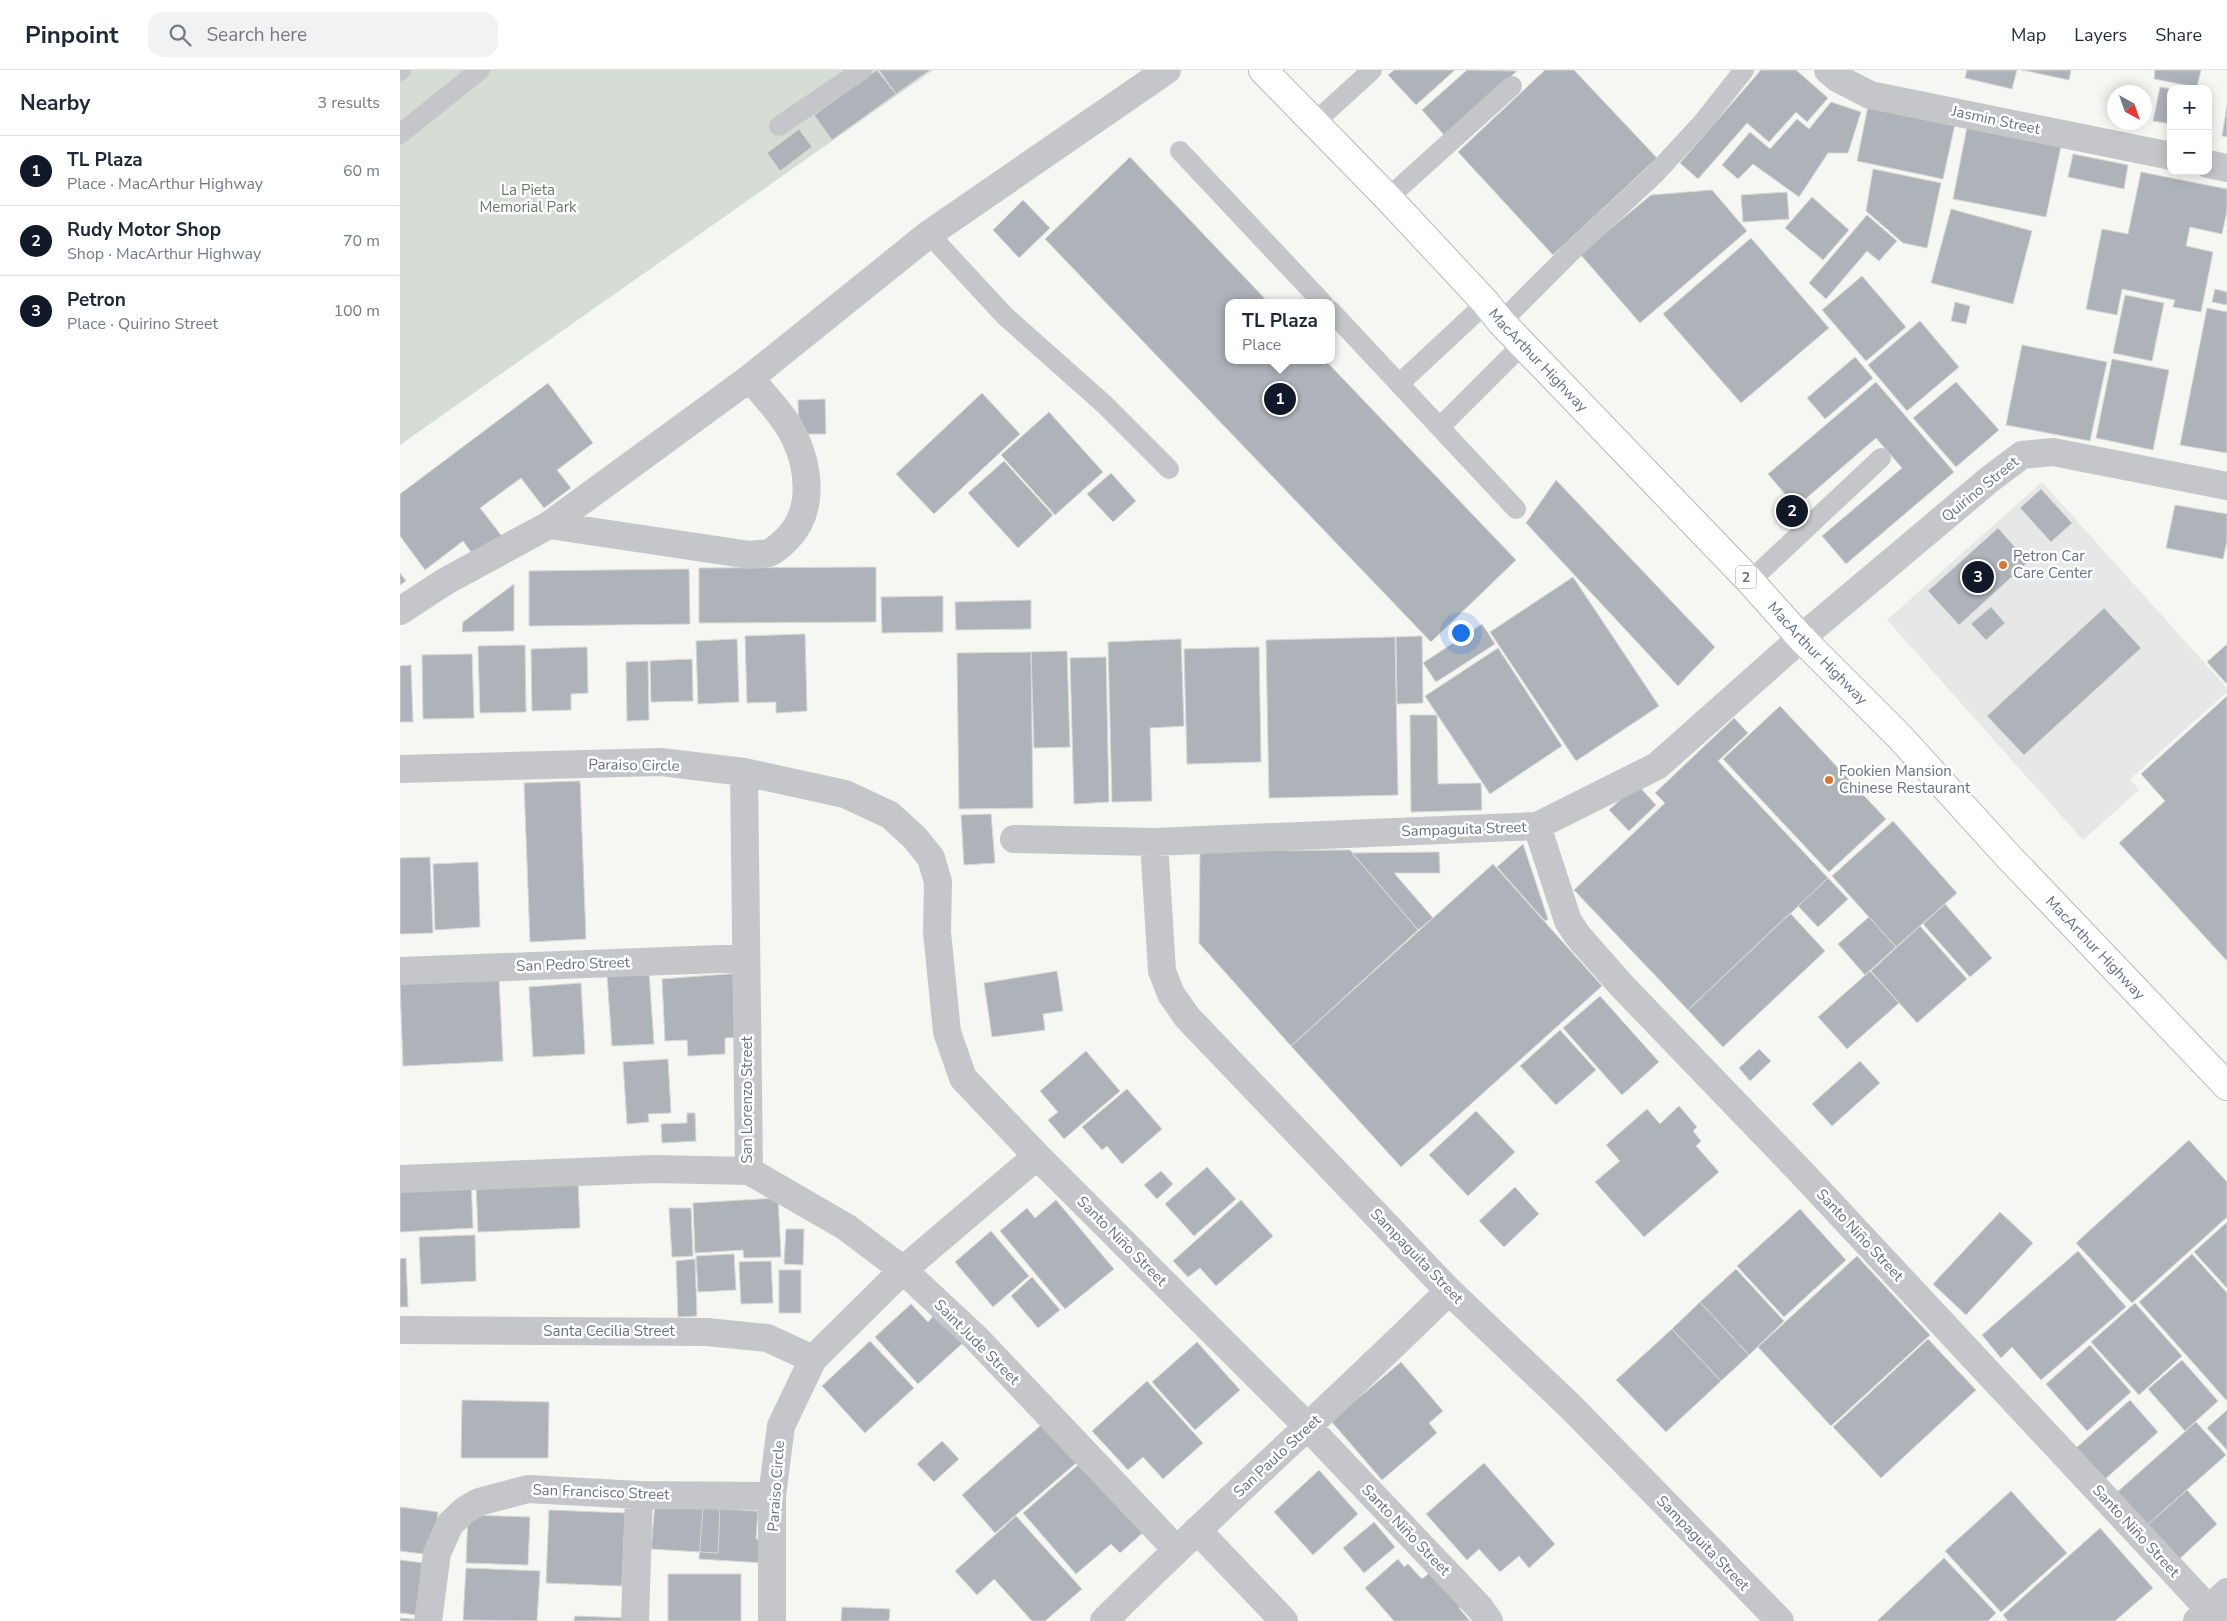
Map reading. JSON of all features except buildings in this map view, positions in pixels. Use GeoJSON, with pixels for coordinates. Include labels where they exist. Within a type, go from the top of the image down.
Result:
{"type":"FeatureCollection","features":[{"type":"Feature","properties":{"kind":"highway","name":"MacArthur Highway"},"geometry":{"type":"LineString","coordinates":[[1263,70],[1388,198],[1523,344],[1750,581],[1801,638],[1899,736],[2006,854],[2227,1086]]}},
{"type":"Feature","properties":{"kind":"street"},"geometry":{"type":"LineString","coordinates":[[400,611],[446,581],[549,525],[750,378],[929,234],[1167,70]]}},
{"type":"Feature","properties":{"kind":"street","name":"Jasmin Street"},"geometry":{"type":"LineString","coordinates":[[1828,70],[1870,94],[2167,155]]}},
{"type":"Feature","properties":{"kind":"street"},"geometry":{"type":"LineString","coordinates":[[2212,165],[2227,168]]}},
{"type":"Feature","properties":{"kind":"street"},"geometry":{"type":"LineString","coordinates":[[549,525],[750,555],[769,552],[782,544],[796,530],[805,512],[807,486],[802,460],[793,435],[750,378]]}},
{"type":"Feature","properties":{"kind":"street","name":"Quirino Street"},"geometry":{"type":"LineString","coordinates":[[1801,638],[1990,479],[2022,455],[2053,452],[2227,486]]}},
{"type":"Feature","properties":{"kind":"street","name":"Sampaguita Street"},"geometry":{"type":"LineString","coordinates":[[1014,839],[1154,842],[1537,826],[1656,766],[1801,638]]}},
{"type":"Feature","properties":{"kind":"street","name":"Paraiso Circle"},"geometry":{"type":"LineString","coordinates":[[400,769],[661,762],[744,772],[845,794],[890,815]]}},
{"type":"Feature","properties":{"kind":"street","name":"San Lorenzo Street"},"geometry":{"type":"LineString","coordinates":[[400,1179],[654,1169],[749,1171],[744,772]]}},
{"type":"Feature","properties":{"kind":"street","name":"Santo Niño Street"},"geometry":{"type":"LineString","coordinates":[[890,815],[915,838],[931,858],[938,882],[937,932],[947,1032],[963,1078],[1037,1156],[1308,1427],[1484,1614]]}},
{"type":"Feature","properties":{"kind":"street","name":"Santo Niño Street"},"geometry":{"type":"LineString","coordinates":[[1537,826],[1568,921],[1578,936],[1622,986],[1801,1172],[2213,1611]]}},
{"type":"Feature","properties":{"kind":"street","name":"Sampaguita Street"},"geometry":{"type":"LineString","coordinates":[[1154,842],[1162,971],[1171,994],[1187,1017],[1449,1290],[1572,1408],[1780,1621]]}},
{"type":"Feature","properties":{"kind":"street","name":"San Pedro Street"},"geometry":{"type":"LineString","coordinates":[[400,971],[746,958]]}},
{"type":"Feature","properties":{"kind":"street","name":"Paraiso Circle"},"geometry":{"type":"LineString","coordinates":[[772,1621],[772,1496],[781,1426],[813,1359],[903,1270],[1037,1156]]}},
{"type":"Feature","properties":{"kind":"street","name":"Saint Jude Street"},"geometry":{"type":"LineString","coordinates":[[749,1171],[846,1226],[903,1270],[977,1339],[1176,1549]]}},
{"type":"Feature","properties":{"kind":"street","name":"San Paulo Street"},"geometry":{"type":"LineString","coordinates":[[1104,1621],[1176,1549],[1308,1427],[1449,1290]]}},
{"type":"Feature","properties":{"kind":"street","name":"Santa Cecilia Street"},"geometry":{"type":"LineString","coordinates":[[400,1330],[707,1332],[767,1338],[813,1359]]}},
{"type":"Feature","properties":{"kind":"street","name":"San Francisco Street"},"geometry":{"type":"LineString","coordinates":[[428,1621],[437,1553],[450,1524],[465,1510],[479,1502],[528,1489],[639,1495],[772,1496]]}},
{"type":"Feature","properties":{"kind":"street"},"geometry":{"type":"LineString","coordinates":[[634,1621],[639,1495]]}},
{"type":"Feature","properties":{"kind":"street"},"geometry":{"type":"LineString","coordinates":[[1196,1530],[1284,1621]]}},
{"type":"Feature","properties":{"kind":"lane"},"geometry":{"type":"LineString","coordinates":[[400,134],[480,70]]}},
{"type":"Feature","properties":{"kind":"lane"},"geometry":{"type":"LineString","coordinates":[[779,126],[862,70]]}},
{"type":"Feature","properties":{"kind":"lane"},"geometry":{"type":"LineString","coordinates":[[1314,122],[1372,70]]}},
{"type":"Feature","properties":{"kind":"lane"},"geometry":{"type":"LineString","coordinates":[[1399,384],[1574,249],[1654,175],[1703,122],[1744,70]]}},
{"type":"Feature","properties":{"kind":"lane"},"geometry":{"type":"LineString","coordinates":[[1388,198],[1512,86]]}},
{"type":"Feature","properties":{"kind":"lane"},"geometry":{"type":"LineString","coordinates":[[1180,151],[1319,299]]}},
{"type":"Feature","properties":{"kind":"lane"},"geometry":{"type":"LineString","coordinates":[[929,234],[1004,316],[1091,391],[1170,469]]}},
{"type":"Feature","properties":{"kind":"lane"},"geometry":{"type":"LineString","coordinates":[[1335,315],[1516,509]]}},
{"type":"Feature","properties":{"kind":"lane"},"geometry":{"type":"LineString","coordinates":[[1440,427],[1523,344]]}},
{"type":"Feature","properties":{"kind":"lane"},"geometry":{"type":"LineString","coordinates":[[1750,581],[1881,458]]}},
{"type":"Feature","properties":{"kind":"shaded area"},"geometry":{"type":"Polygon","coordinates":[[[2042,482],[2227,688],[2227,692],[2130,779],[2139,790],[2083,840],[1887,620],[2042,482]]]}},
{"type":"Feature","properties":{"kind":"green space","name":"La Pieta Memorial Park"},"geometry":{"type":"Polygon","coordinates":[[[400,70],[933,70],[400,445],[400,70]]]}},
{"type":"Feature","properties":{"kind":"place","name":"TL Plaza"},"geometry":{"type":"Point","coordinates":[1280,399]}},
{"type":"Feature","properties":{"kind":"place","name":"Rudy Motor Shop"},"geometry":{"type":"Point","coordinates":[1792,511]}},
{"type":"Feature","properties":{"kind":"place","name":"Petron Car Care Center"},"geometry":{"type":"Point","coordinates":[2003,565]}},
{"type":"Feature","properties":{"kind":"place","name":"Petron"},"geometry":{"type":"Point","coordinates":[1978,577]}},
{"type":"Feature","properties":{"kind":"place","name":"Fookien Mansion Chinese Restaurant"},"geometry":{"type":"Point","coordinates":[1829,780]}}]}
